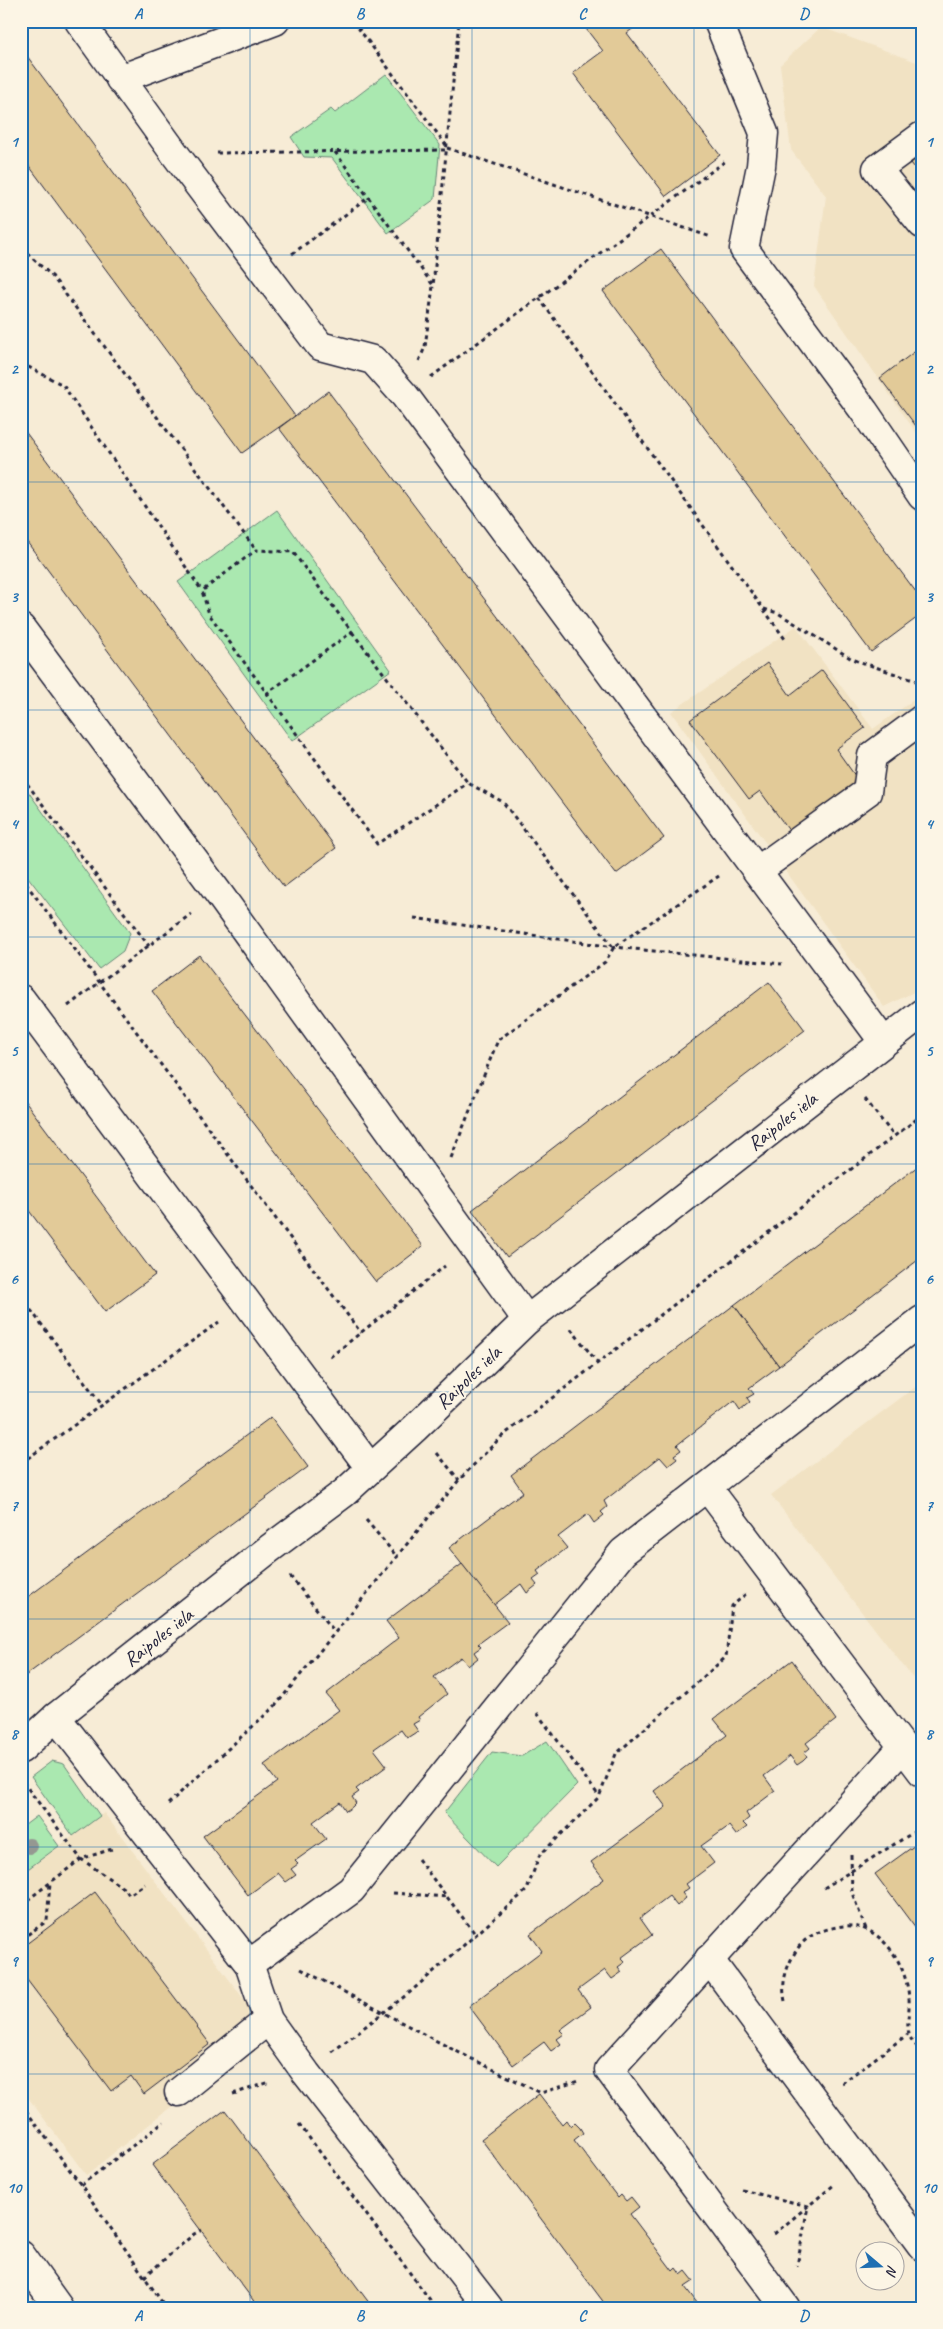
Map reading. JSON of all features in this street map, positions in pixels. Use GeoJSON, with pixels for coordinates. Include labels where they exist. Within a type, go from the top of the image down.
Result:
{"type":"FeatureCollection","features":[{"type":"Feature","properties":{"kind":"street"},"geometry":{"type":"LineString","coordinates":[[79,21],[175,154],[320,346],[372,360],[405,396],[883,1041]]}},
{"type":"Feature","properties":{"kind":"street"},"geometry":{"type":"LineString","coordinates":[[120,79],[276,21]]}},
{"type":"Feature","properties":{"kind":"street"},"geometry":{"type":"LineString","coordinates":[[718,21],[764,133],[761,166],[744,249],[864,411],[922,496]]}},
{"type":"Feature","properties":{"kind":"street"},"geometry":{"type":"LineString","coordinates":[[922,136],[877,169],[922,224]]}},
{"type":"Feature","properties":{"kind":"street"},"geometry":{"type":"LineString","coordinates":[[21,628],[219,894],[527,1320]]}},
{"type":"Feature","properties":{"kind":"street"},"geometry":{"type":"LineString","coordinates":[[752,864],[867,792],[872,756],[922,719]]}},
{"type":"Feature","properties":{"kind":"street"},"geometry":{"type":"LineString","coordinates":[[21,999],[370,1468]]}},
{"type":"Feature","properties":{"kind":"street","name":"Raipoles iela"},"geometry":{"type":"LineString","coordinates":[[21,1749],[56,1718],[269,1549],[344,1493],[415,1428],[527,1320],[883,1041],[922,1013]]}},
{"type":"Feature","properties":{"kind":"street"},"geometry":{"type":"LineString","coordinates":[[259,1958],[351,1890],[623,1552],[922,1320]]}},
{"type":"Feature","properties":{"kind":"street"},"geometry":{"type":"LineString","coordinates":[[707,1487],[922,1772]]}},
{"type":"Feature","properties":{"kind":"street"},"geometry":{"type":"LineString","coordinates":[[56,1718],[142,1828],[259,1958],[268,2020],[306,2072],[489,2308]]}},
{"type":"Feature","properties":{"kind":"street"},"geometry":{"type":"LineString","coordinates":[[786,2308],[609,2070],[708,1959],[903,1748]]}},
{"type":"Feature","properties":{"kind":"street"},"geometry":{"type":"LineString","coordinates":[[708,1959],[922,2246]]}},
{"type":"Feature","properties":{"kind":"street"},"geometry":{"type":"LineString","coordinates":[[179,2092],[268,2020]]}},
{"type":"Feature","properties":{"kind":"street"},"geometry":{"type":"LineString","coordinates":[[21,2255],[59,2308]]}},
{"type":"Feature","properties":{"kind":"path"},"geometry":{"type":"LineString","coordinates":[[353,21],[447,148]]}},
{"type":"Feature","properties":{"kind":"path"},"geometry":{"type":"LineString","coordinates":[[405,396],[425,347],[433,286],[459,21]]}},
{"type":"Feature","properties":{"kind":"path"},"geometry":{"type":"LineString","coordinates":[[405,396],[764,133]]}},
{"type":"Feature","properties":{"kind":"path"},"geometry":{"type":"LineString","coordinates":[[175,154],[335,152],[447,148],[744,249]]}},
{"type":"Feature","properties":{"kind":"path"},"geometry":{"type":"LineString","coordinates":[[335,152],[433,286]]}},
{"type":"Feature","properties":{"kind":"path"},"geometry":{"type":"LineString","coordinates":[[265,274],[368,198]]}},
{"type":"Feature","properties":{"kind":"path"},"geometry":{"type":"LineString","coordinates":[[21,248],[52,276],[256,550]]}},
{"type":"Feature","properties":{"kind":"path"},"geometry":{"type":"LineString","coordinates":[[539,298],[785,639]]}},
{"type":"Feature","properties":{"kind":"path"},"geometry":{"type":"LineString","coordinates":[[21,363],[63,385],[202,591],[209,614],[377,844],[468,783]]}},
{"type":"Feature","properties":{"kind":"path"},"geometry":{"type":"LineString","coordinates":[[202,591],[256,550],[293,552],[468,783],[503,802],[614,947]]}},
{"type":"Feature","properties":{"kind":"path"},"geometry":{"type":"LineString","coordinates":[[764,609],[778,613],[852,659],[922,684]]}},
{"type":"Feature","properties":{"kind":"path"},"geometry":{"type":"LineString","coordinates":[[266,694],[352,632]]}},
{"type":"Feature","properties":{"kind":"path"},"geometry":{"type":"LineString","coordinates":[[21,779],[149,946]]}},
{"type":"Feature","properties":{"kind":"path"},"geometry":{"type":"LineString","coordinates":[[437,1194],[498,1040],[605,962],[614,947],[752,864]]}},
{"type":"Feature","properties":{"kind":"path"},"geometry":{"type":"LineString","coordinates":[[21,877],[360,1332]]}},
{"type":"Feature","properties":{"kind":"path"},"geometry":{"type":"LineString","coordinates":[[41,1026],[219,894]]}},
{"type":"Feature","properties":{"kind":"path"},"geometry":{"type":"LineString","coordinates":[[414,918],[614,947],[829,968]]}},
{"type":"Feature","properties":{"kind":"path"},"geometry":{"type":"LineString","coordinates":[[860,1093],[894,1136]]}},
{"type":"Feature","properties":{"kind":"path"},"geometry":{"type":"LineString","coordinates":[[142,1828],[276,1705],[460,1480],[502,1437],[597,1362],[922,1115]]}},
{"type":"Feature","properties":{"kind":"path"},"geometry":{"type":"LineString","coordinates":[[302,1379],[472,1244]]}},
{"type":"Feature","properties":{"kind":"path"},"geometry":{"type":"LineString","coordinates":[[21,1297],[102,1405]]}},
{"type":"Feature","properties":{"kind":"path"},"geometry":{"type":"LineString","coordinates":[[21,1463],[246,1303]]}},
{"type":"Feature","properties":{"kind":"path"},"geometry":{"type":"LineString","coordinates":[[569,1326],[597,1362]]}},
{"type":"Feature","properties":{"kind":"path"},"geometry":{"type":"LineString","coordinates":[[344,1493],[398,1558]]}},
{"type":"Feature","properties":{"kind":"path"},"geometry":{"type":"LineString","coordinates":[[269,1549],[335,1632]]}},
{"type":"Feature","properties":{"kind":"path"},"geometry":{"type":"LineString","coordinates":[[306,2072],[409,1993],[527,1890],[539,1856],[599,1797],[616,1754],[726,1657],[732,1606],[772,1572]]}},
{"type":"Feature","properties":{"kind":"path"},"geometry":{"type":"LineString","coordinates":[[516,1686],[599,1797]]}},
{"type":"Feature","properties":{"kind":"path"},"geometry":{"type":"LineString","coordinates":[[21,1780],[81,1859],[126,1890],[129,1895],[154,1879]]}},
{"type":"Feature","properties":{"kind":"path"},"geometry":{"type":"LineString","coordinates":[[850,1806],[852,1893],[866,1929]]}},
{"type":"Feature","properties":{"kind":"path"},"geometry":{"type":"LineString","coordinates":[[820,1890],[922,1828]]}},
{"type":"Feature","properties":{"kind":"path"},"geometry":{"type":"LineString","coordinates":[[398,1832],[476,1935]]}},
{"type":"Feature","properties":{"kind":"path"},"geometry":{"type":"LineString","coordinates":[[21,1905],[81,1859],[121,1846]]}},
{"type":"Feature","properties":{"kind":"path"},"geometry":{"type":"LineString","coordinates":[[21,1939],[47,1921],[50,1882]]}},
{"type":"Feature","properties":{"kind":"path"},"geometry":{"type":"LineString","coordinates":[[351,1890],[374,1895],[403,1893],[447,1897]]}},
{"type":"Feature","properties":{"kind":"path"},"geometry":{"type":"LineString","coordinates":[[786,2004],[782,1988],[790,1960],[800,1943],[820,1930],[844,1925],[866,1929],[887,1944],[904,1970],[909,1998],[908,2034],[922,2052]]}},
{"type":"Feature","properties":{"kind":"path"},"geometry":{"type":"LineString","coordinates":[[259,1958],[382,2013],[541,2093],[609,2070]]}},
{"type":"Feature","properties":{"kind":"path"},"geometry":{"type":"LineString","coordinates":[[815,2102],[908,2034]]}},
{"type":"Feature","properties":{"kind":"path"},"geometry":{"type":"LineString","coordinates":[[245,2039],[276,2089]]}},
{"type":"Feature","properties":{"kind":"path"},"geometry":{"type":"LineString","coordinates":[[837,2076],[842,2083]]}},
{"type":"Feature","properties":{"kind":"path"},"geometry":{"type":"LineString","coordinates":[[81,2185],[177,2111],[179,2092]]}},
{"type":"Feature","properties":{"kind":"path"},"geometry":{"type":"LineString","coordinates":[[21,2104],[81,2185],[166,2308]]}},
{"type":"Feature","properties":{"kind":"path"},"geometry":{"type":"LineString","coordinates":[[294,2117],[436,2308]]}},
{"type":"Feature","properties":{"kind":"path"},"geometry":{"type":"LineString","coordinates":[[748,2256],[861,2164]]}},
{"type":"Feature","properties":{"kind":"path"},"geometry":{"type":"LineString","coordinates":[[688,2176],[808,2206]]}},
{"type":"Feature","properties":{"kind":"path"},"geometry":{"type":"LineString","coordinates":[[796,2271],[808,2206]]}},
{"type":"Feature","properties":{"kind":"path"},"geometry":{"type":"LineString","coordinates":[[144,2276],[194,2234],[202,2230]]}},
{"type":"Feature","properties":{"kind":"shaded area"},"geometry":{"type":"Polygon","coordinates":[[[821,27],[922,64],[922,441],[814,286],[826,196],[791,150],[780,65],[821,27]]]}},
{"type":"Feature","properties":{"kind":"shaded area"},"geometry":{"type":"Polygon","coordinates":[[[796,626],[873,729],[922,694],[922,988],[884,1007],[671,712],[796,626]]]}},
{"type":"Feature","properties":{"kind":"shaded area"},"geometry":{"type":"Polygon","coordinates":[[[922,1382],[922,1690],[771,1495],[922,1382]]]}},
{"type":"Feature","properties":{"kind":"shaded area"},"geometry":{"type":"Polygon","coordinates":[[[104,1813],[267,2030],[86,2175],[21,2088],[21,1875],[104,1813]]]}},
{"type":"Feature","properties":{"kind":"green space"},"geometry":{"type":"Polygon","coordinates":[[[386,74],[440,145],[435,199],[388,233],[332,158],[304,157],[291,137],[331,109],[335,113],[386,74]]]}},
{"type":"Feature","properties":{"kind":"green space"},"geometry":{"type":"Polygon","coordinates":[[[277,510],[391,670],[292,741],[178,582],[277,510]]]}},
{"type":"Feature","properties":{"kind":"green space"},"geometry":{"type":"Polygon","coordinates":[[[21,790],[27,790],[130,933],[123,951],[99,969],[21,868],[21,790]]]}},
{"type":"Feature","properties":{"kind":"green space"},"geometry":{"type":"Polygon","coordinates":[[[547,1741],[577,1785],[496,1867],[444,1813],[492,1752],[522,1756],[547,1741]]]}},
{"type":"Feature","properties":{"kind":"green space"},"geometry":{"type":"Polygon","coordinates":[[[52,1761],[64,1764],[100,1816],[73,1836],[31,1777],[52,1761]]]}},
{"type":"Feature","properties":{"kind":"green space"},"geometry":{"type":"Polygon","coordinates":[[[37,1816],[59,1846],[21,1874],[21,1828],[37,1816]]]}},
{"type":"Feature","properties":{"kind":"building"},"geometry":{"type":"Polygon","coordinates":[[[580,21],[643,21],[627,33],[720,155],[666,196],[573,73],[603,51],[580,21]]]}},
{"type":"Feature","properties":{"kind":"building"},"geometry":{"type":"Polygon","coordinates":[[[21,48],[295,416],[242,453],[21,155],[21,48]]]}},
{"type":"Feature","properties":{"kind":"building"},"geometry":{"type":"Polygon","coordinates":[[[922,154],[922,177],[911,163],[922,154]]]}},
{"type":"Feature","properties":{"kind":"building"},"geometry":{"type":"Polygon","coordinates":[[[661,249],[922,600],[922,614],[871,652],[603,291],[661,249]]]}},
{"type":"Feature","properties":{"kind":"building"},"geometry":{"type":"Polygon","coordinates":[[[922,346],[922,434],[880,378],[922,346]]]}},
{"type":"Feature","properties":{"kind":"building"},"geometry":{"type":"Polygon","coordinates":[[[328,391],[664,838],[616,874],[279,428],[328,391]]]}},
{"type":"Feature","properties":{"kind":"building"},"geometry":{"type":"Polygon","coordinates":[[[21,426],[336,848],[284,887],[21,534],[21,426]]]}},
{"type":"Feature","properties":{"kind":"building"},"geometry":{"type":"Polygon","coordinates":[[[767,663],[790,695],[822,670],[865,728],[836,749],[861,784],[793,836],[760,791],[749,799],[690,720],[767,663]]]}},
{"type":"Feature","properties":{"kind":"building"},"geometry":{"type":"Polygon","coordinates":[[[199,955],[423,1246],[376,1282],[152,991],[199,955]]]}},
{"type":"Feature","properties":{"kind":"building"},"geometry":{"type":"Polygon","coordinates":[[[769,982],[805,1030],[507,1257],[472,1210],[769,982]]]}},
{"type":"Feature","properties":{"kind":"building"},"geometry":{"type":"Polygon","coordinates":[[[21,1096],[155,1275],[105,1312],[21,1200],[21,1096]]]}},
{"type":"Feature","properties":{"kind":"building"},"geometry":{"type":"Polygon","coordinates":[[[922,1163],[922,1257],[779,1366],[734,1305],[922,1163]]]}},
{"type":"Feature","properties":{"kind":"building"},"geometry":{"type":"Polygon","coordinates":[[[734,1305],[779,1366],[749,1388],[754,1394],[747,1398],[750,1402],[740,1410],[734,1401],[677,1445],[681,1450],[674,1455],[677,1459],[668,1466],[660,1457],[604,1501],[607,1507],[601,1512],[604,1515],[594,1523],[588,1514],[558,1537],[567,1548],[537,1571],[540,1575],[533,1580],[537,1585],[527,1593],[521,1584],[494,1605],[449,1548],[523,1492],[511,1475],[734,1305]]]}},
{"type":"Feature","properties":{"kind":"building"},"geometry":{"type":"Polygon","coordinates":[[[271,1417],[308,1467],[21,1679],[21,1602],[271,1417]]]}},
{"type":"Feature","properties":{"kind":"building"},"geometry":{"type":"Polygon","coordinates":[[[462,1564],[508,1622],[478,1644],[481,1647],[474,1652],[478,1658],[468,1666],[461,1657],[434,1677],[447,1694],[418,1717],[420,1720],[413,1724],[418,1731],[407,1738],[401,1730],[374,1749],[387,1766],[356,1789],[359,1792],[352,1797],[356,1803],[352,1807],[346,1811],[340,1802],[313,1822],[326,1839],[295,1861],[298,1864],[291,1869],[296,1875],[286,1882],[278,1873],[248,1895],[203,1836],[277,1782],[264,1765],[339,1710],[326,1694],[399,1638],[386,1621],[462,1564]]]}},
{"type":"Feature","properties":{"kind":"building"},"geometry":{"type":"Polygon","coordinates":[[[792,1660],[836,1720],[806,1743],[810,1748],[804,1753],[807,1757],[803,1761],[797,1765],[790,1756],[764,1776],[775,1791],[746,1813],[749,1818],[743,1823],[747,1827],[736,1835],[729,1826],[701,1846],[714,1863],[686,1884],[689,1888],[682,1893],[686,1898],[677,1906],[669,1896],[640,1918],[652,1935],[621,1958],[625,1962],[618,1967],[622,1972],[612,1979],[605,1970],[578,1990],[591,2007],[560,2030],[564,2034],[557,2039],[561,2044],[551,2051],[544,2042],[513,2065],[469,2006],[542,1951],[530,1934],[604,1879],[591,1862],[666,1807],[654,1791],[727,1735],[714,1719],[792,1660]]]}},
{"type":"Feature","properties":{"kind":"building"},"geometry":{"type":"Polygon","coordinates":[[[922,1840],[922,1937],[875,1874],[922,1840]]]}},
{"type":"Feature","properties":{"kind":"building"},"geometry":{"type":"Polygon","coordinates":[[[95,1892],[210,2044],[144,2094],[131,2076],[111,2091],[21,1972],[21,1948],[95,1892]]]}},
{"type":"Feature","properties":{"kind":"building"},"geometry":{"type":"Polygon","coordinates":[[[539,2094],[562,2124],[566,2120],[571,2127],[575,2123],[580,2128],[583,2133],[574,2140],[618,2198],[621,2195],[626,2201],[631,2197],[639,2207],[630,2214],[673,2271],[676,2268],[681,2275],[686,2271],[694,2281],[685,2287],[701,2308],[608,2308],[481,2139],[539,2094]]]}},
{"type":"Feature","properties":{"kind":"building"},"geometry":{"type":"Polygon","coordinates":[[[225,2110],[373,2308],[259,2308],[152,2165],[225,2110]]]}}]}
